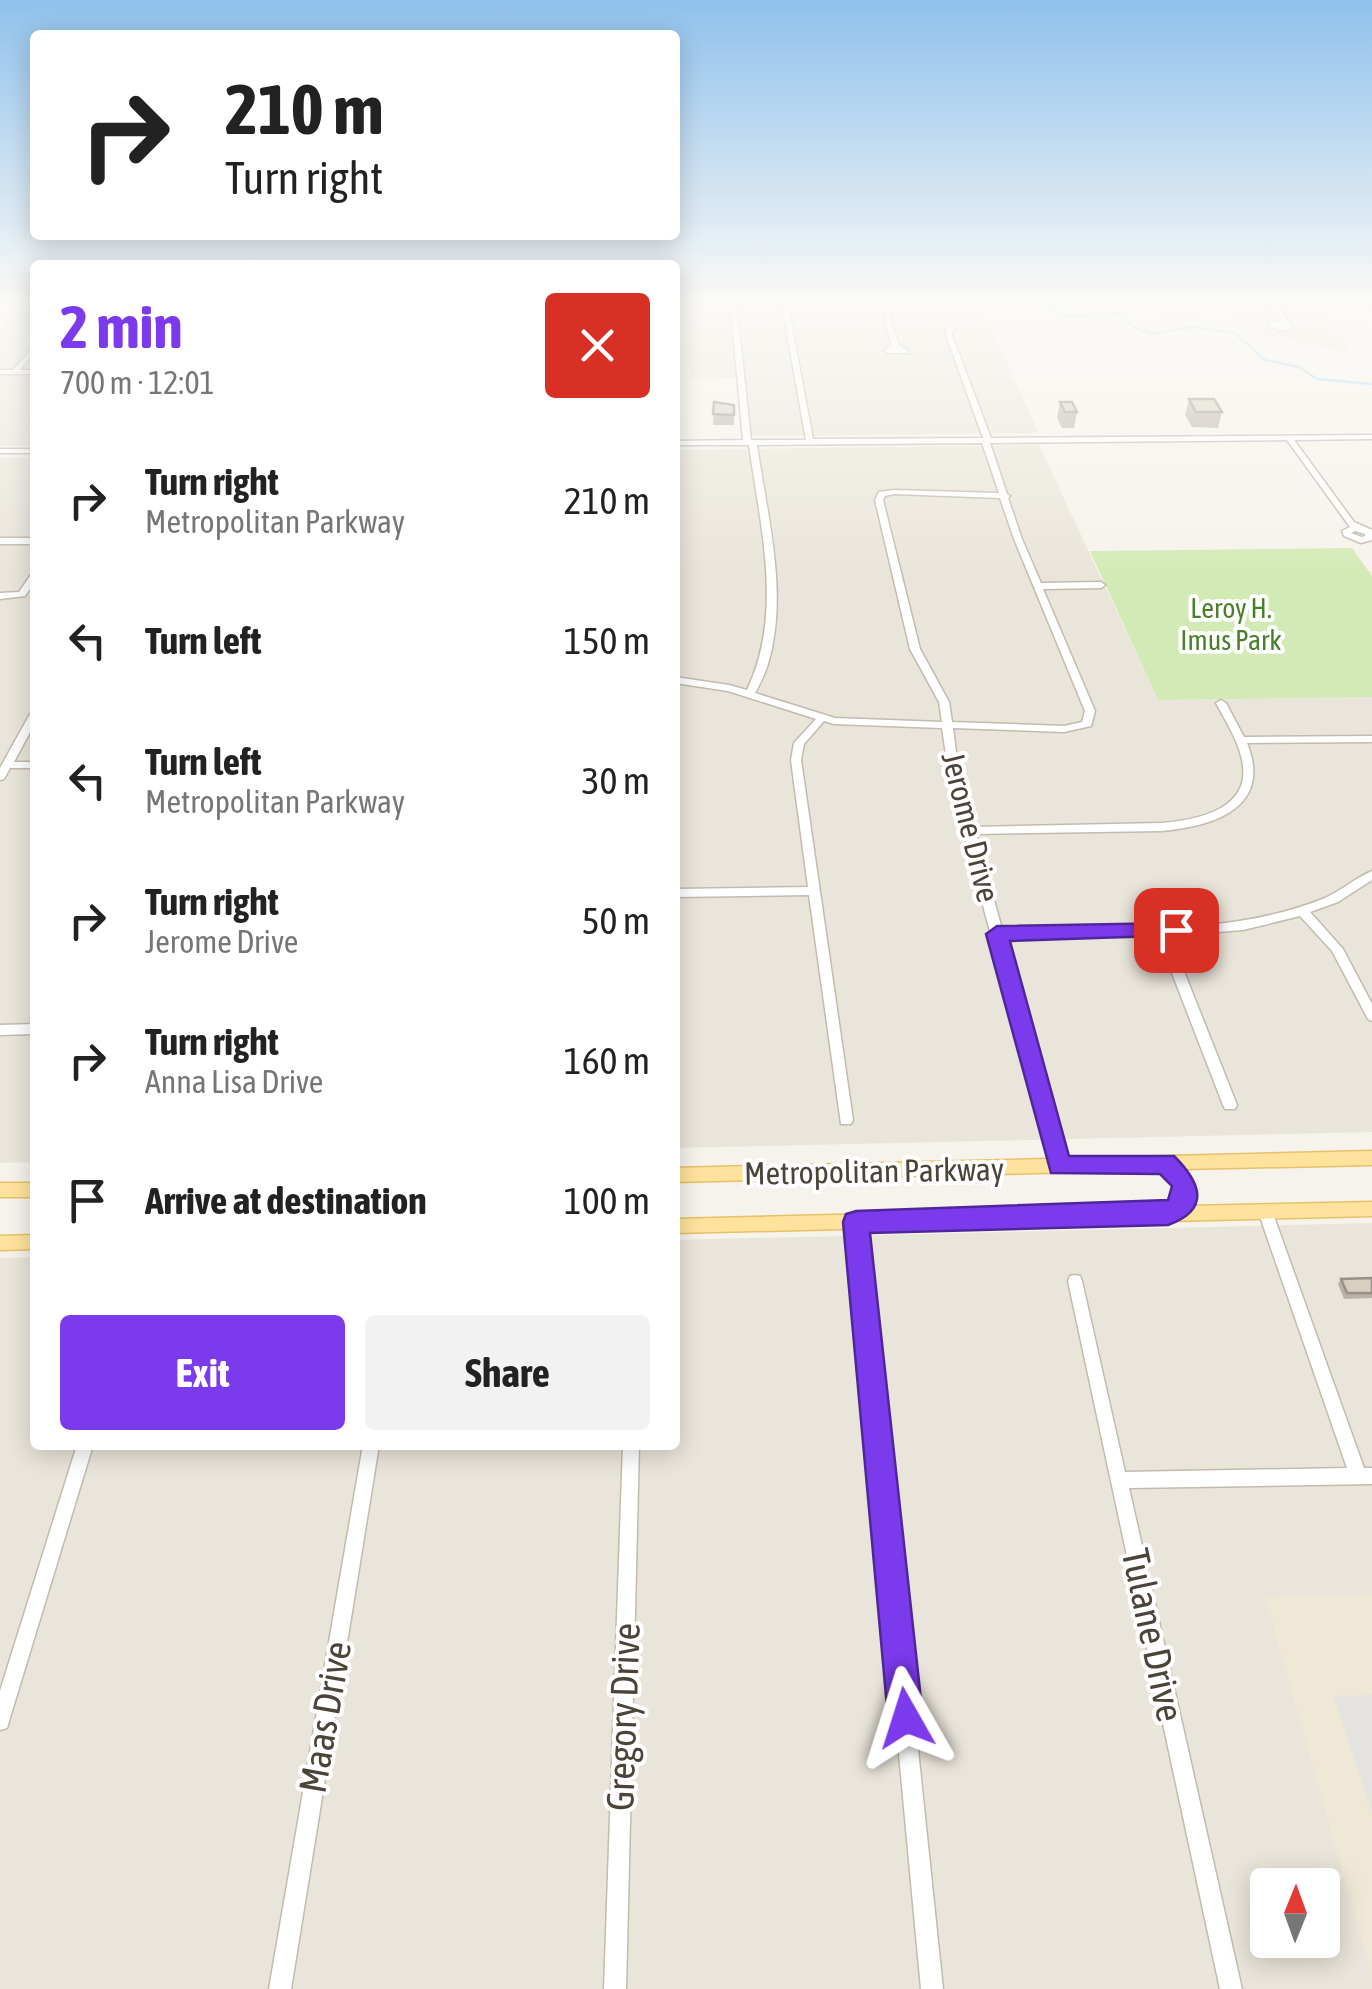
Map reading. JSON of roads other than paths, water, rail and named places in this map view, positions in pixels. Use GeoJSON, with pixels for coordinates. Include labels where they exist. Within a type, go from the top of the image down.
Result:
{"type":"FeatureCollection","features":[{"type":"Feature","properties":{"kind":"main road","name":"Metropolitan Parkway"},"geometry":{"type":"LineString","coordinates":[[680,1176],[1372,1158]]}},
{"type":"Feature","properties":{"kind":"main road"},"geometry":{"type":"LineString","coordinates":[[1166,1163],[1182,1177],[1186,1190],[1182,1202],[1168,1214]]}},
{"type":"Feature","properties":{"kind":"main road"},"geometry":{"type":"LineString","coordinates":[[0,1190],[30,1190]]}},
{"type":"Feature","properties":{"kind":"main road","name":"Metropolitan Parkway"},"geometry":{"type":"LineString","coordinates":[[680,1226],[1372,1209]]}},
{"type":"Feature","properties":{"kind":"main road"},"geometry":{"type":"LineString","coordinates":[[0,1243],[30,1242]]}},
{"type":"Feature","properties":{"kind":"street"},"geometry":{"type":"LineString","coordinates":[[744,393],[774,619],[767,662],[750,694]]}},
{"type":"Feature","properties":{"kind":"street"},"geometry":{"type":"LineString","coordinates":[[801,393],[810,442]]}},
{"type":"Feature","properties":{"kind":"street"},"geometry":{"type":"LineString","coordinates":[[680,681],[750,694],[821,719],[1064,729],[1087,724],[1090,710],[1038,586],[970,393]]}},
{"type":"Feature","properties":{"kind":"street"},"geometry":{"type":"LineString","coordinates":[[680,444],[1372,437]]}},
{"type":"Feature","properties":{"kind":"street"},"geometry":{"type":"LineString","coordinates":[[1289,438],[1349,526],[1362,529]]}},
{"type":"Feature","properties":{"kind":"street"},"geometry":{"type":"LineString","coordinates":[[0,451],[30,451]]}},
{"type":"Feature","properties":{"kind":"street","name":"Jerome Drive"},"geometry":{"type":"LineString","coordinates":[[1006,496],[882,494],[880,500],[915,649],[943,696],[969,831],[1060,1166]]}},
{"type":"Feature","properties":{"kind":"street"},"geometry":{"type":"LineString","coordinates":[[0,541],[30,541]]}},
{"type":"Feature","properties":{"kind":"street"},"geometry":{"type":"LineString","coordinates":[[0,596],[22,594],[30,582]]}},
{"type":"Feature","properties":{"kind":"street"},"geometry":{"type":"LineString","coordinates":[[1038,586],[1101,586]]}},
{"type":"Feature","properties":{"kind":"street"},"geometry":{"type":"LineString","coordinates":[[969,831],[1162,828],[1205,820],[1233,805],[1247,785],[1249,768],[1240,740],[1220,704]]}},
{"type":"Feature","properties":{"kind":"street"},"geometry":{"type":"LineString","coordinates":[[821,719],[800,743],[796,760],[846,1120]]}},
{"type":"Feature","properties":{"kind":"street"},"geometry":{"type":"LineString","coordinates":[[0,777],[30,723]]}},
{"type":"Feature","properties":{"kind":"street"},"geometry":{"type":"LineString","coordinates":[[1240,740],[1372,739]]}},
{"type":"Feature","properties":{"kind":"street"},"geometry":{"type":"LineString","coordinates":[[6,765],[30,765]]}},
{"type":"Feature","properties":{"kind":"street"},"geometry":{"type":"LineString","coordinates":[[997,934],[1237,927],[1304,913],[1345,896],[1372,875]]}},
{"type":"Feature","properties":{"kind":"street"},"geometry":{"type":"LineString","coordinates":[[680,893],[815,890]]}},
{"type":"Feature","properties":{"kind":"street"},"geometry":{"type":"LineString","coordinates":[[1304,913],[1337,948],[1372,1016]]}},
{"type":"Feature","properties":{"kind":"street"},"geometry":{"type":"LineString","coordinates":[[1162,930],[1230,1104]]}},
{"type":"Feature","properties":{"kind":"street"},"geometry":{"type":"LineString","coordinates":[[0,1030],[30,1028]]}},
{"type":"Feature","properties":{"kind":"street"},"geometry":{"type":"LineString","coordinates":[[1119,1480],[1365,1476],[1265,1211]]}},
{"type":"Feature","properties":{"kind":"street"},"geometry":{"type":"LineString","coordinates":[[856,1222],[932,1989]]}},
{"type":"Feature","properties":{"kind":"street","name":"Tulane Drive"},"geometry":{"type":"LineString","coordinates":[[1076,1281],[1231,1989]]}},
{"type":"Feature","properties":{"kind":"street"},"geometry":{"type":"LineString","coordinates":[[0,1722],[82,1450]]}},
{"type":"Feature","properties":{"kind":"street","name":"Maas Drive"},"geometry":{"type":"LineString","coordinates":[[280,1989],[370,1450]]}},
{"type":"Feature","properties":{"kind":"street","name":"Gregory Drive"},"geometry":{"type":"LineString","coordinates":[[615,1989],[631,1450]]}},
{"type":"Feature","properties":{"kind":"park label","name":"Leroy H. Imus Park"},"geometry":{"type":"Point","coordinates":[1231,624]}}]}
